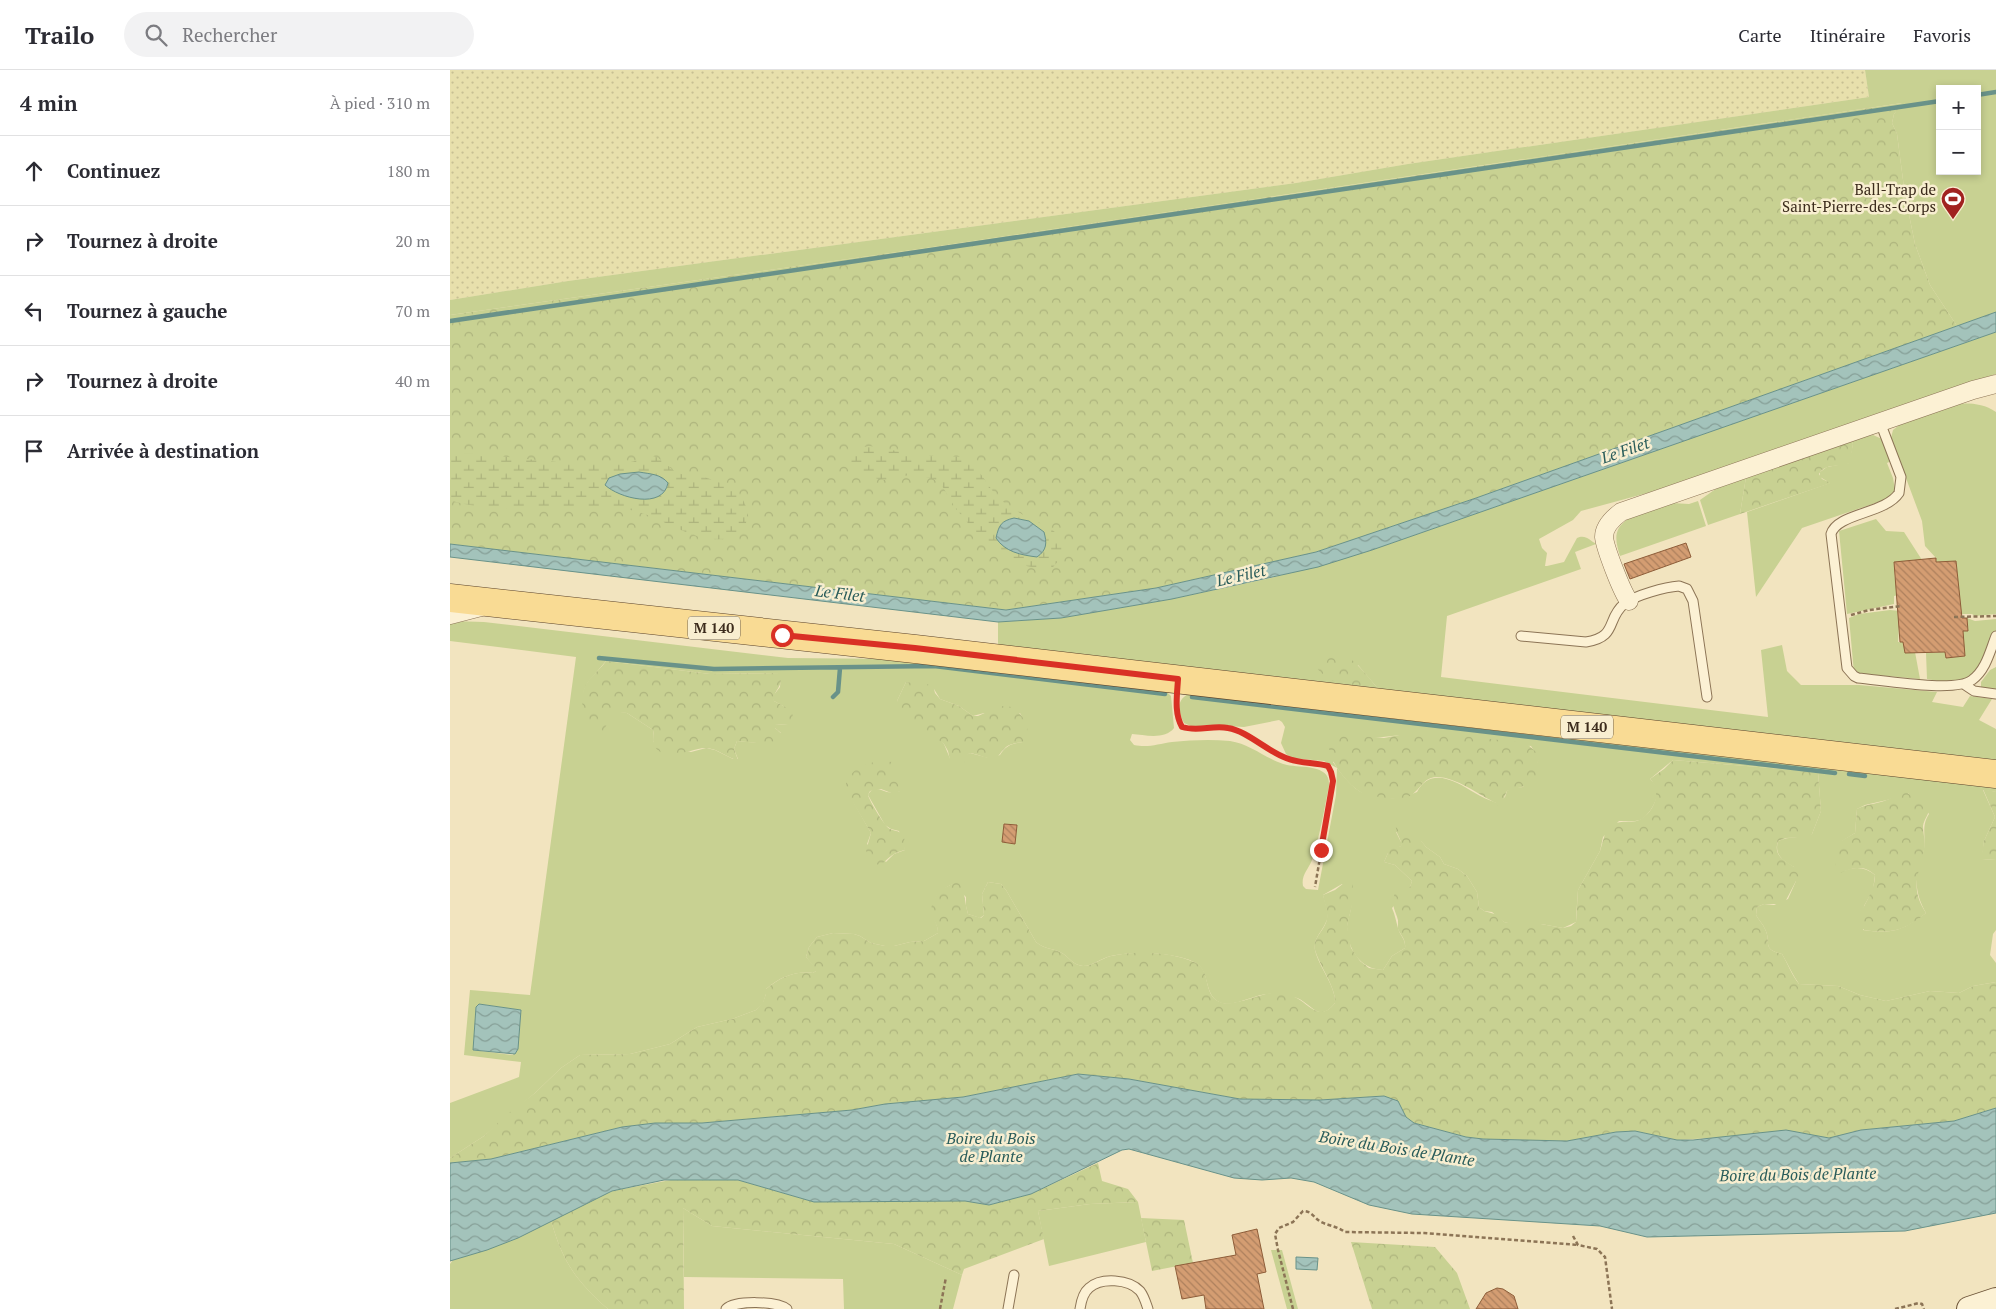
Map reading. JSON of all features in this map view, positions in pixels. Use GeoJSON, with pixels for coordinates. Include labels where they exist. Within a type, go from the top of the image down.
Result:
{"type":"FeatureCollection","features":[{"type":"Feature","properties":{"kind":"main road","name":"M 140"},"geometry":{"type":"LineString","coordinates":[[450,598],[915,648],[1996,774]]}},
{"type":"Feature","properties":{"kind":"main road"},"geometry":{"type":"LineString","coordinates":[[1969,1309],[1996,1300]]}},
{"type":"Feature","properties":{"kind":"street"},"geometry":{"type":"LineString","coordinates":[[1629,601],[1622,591],[1604,537],[1606,528],[1612,519],[1621,512],[1880,422],[1996,384]]}},
{"type":"Feature","properties":{"kind":"street"},"geometry":{"type":"LineString","coordinates":[[450,615],[496,603]]}},
{"type":"Feature","properties":{"kind":"lane"},"geometry":{"type":"LineString","coordinates":[[1880,422],[1901,477],[1901,488],[1896,498],[1887,505],[1836,524],[1832,528],[1831,534],[1847,668],[1854,676],[1943,686],[1965,685],[1974,680],[1992,659],[1996,636]]}},
{"type":"Feature","properties":{"kind":"lane"},"geometry":{"type":"LineString","coordinates":[[1521,636],[1586,642],[1594,641],[1609,632],[1617,612],[1629,601],[1672,586],[1680,586],[1687,589],[1693,601],[1707,697]]}},
{"type":"Feature","properties":{"kind":"lane"},"geometry":{"type":"LineString","coordinates":[[1965,685],[1974,691],[1996,694]]}},
{"type":"Feature","properties":{"kind":"lane"},"geometry":{"type":"LineString","coordinates":[[1008,1309],[1014,1275]]}},
{"type":"Feature","properties":{"kind":"lane"},"geometry":{"type":"LineString","coordinates":[[1080,1309],[1081,1302],[1089,1288],[1094,1285],[1119,1280],[1133,1285],[1140,1291],[1148,1309]]}},
{"type":"Feature","properties":{"kind":"lane"},"geometry":{"type":"LineString","coordinates":[[726,1309],[734,1304],[774,1303],[787,1309]]}},
{"type":"Feature","properties":{"kind":"path"},"geometry":{"type":"LineString","coordinates":[[1841,619],[1869,610],[1901,606]]}},
{"type":"Feature","properties":{"kind":"path"},"geometry":{"type":"LineString","coordinates":[[1954,617],[1996,616]]}},
{"type":"Feature","properties":{"kind":"path"},"geometry":{"type":"LineString","coordinates":[[1178,679],[1176,707],[1178,720],[1182,727],[1191,730],[1217,727],[1230,728],[1288,759],[1300,763],[1328,766],[1333,781],[1315,887]]}},
{"type":"Feature","properties":{"kind":"path"},"geometry":{"type":"LineString","coordinates":[[1293,1309],[1275,1234],[1279,1228],[1293,1222],[1303,1211],[1307,1211],[1323,1223],[1345,1232],[1424,1233],[1578,1245],[1597,1249],[1605,1257],[1612,1309]]}},
{"type":"Feature","properties":{"kind":"path"},"geometry":{"type":"LineString","coordinates":[[1573,1236],[1578,1245]]}},
{"type":"Feature","properties":{"kind":"path"},"geometry":{"type":"LineString","coordinates":[[940,1309],[946,1277]]}},
{"type":"Feature","properties":{"kind":"path"},"geometry":{"type":"LineString","coordinates":[[1895,1309],[1919,1303],[1922,1304],[1924,1309]]}},
{"type":"Feature","properties":{"kind":"shaded area"},"geometry":{"type":"Polygon","coordinates":[[[450,70],[1865,70],[1869,97],[1408,164],[1296,183],[568,281],[450,300],[450,70]]]}},
{"type":"Feature","properties":{"kind":"green space"},"geometry":{"type":"Polygon","coordinates":[[[1865,70],[1996,70],[1996,312],[1957,326],[1930,285],[1915,244],[1905,195],[1897,134],[1892,123],[1894,114],[1902,103],[919,249],[450,315],[450,300],[568,281],[1296,183],[1408,164],[1869,97],[1865,70]]]}},
{"type":"Feature","properties":{"kind":"green space"},"geometry":{"type":"Polygon","coordinates":[[[1903,103],[1894,114],[1892,123],[1897,134],[1905,195],[1915,244],[1930,285],[1957,326],[1476,498],[1316,552],[1156,588],[1006,610],[450,544],[450,315],[919,249],[1903,103]]]}},
{"type":"Feature","properties":{"kind":"green space"},"geometry":{"type":"Polygon","coordinates":[[[1996,332],[1996,374],[1651,492],[1581,511],[1573,520],[1539,539],[1542,548],[1547,553],[1545,566],[1564,562],[1577,538],[1585,537],[1592,541],[1596,544],[1575,552],[1581,569],[1447,616],[1441,677],[1768,717],[1761,650],[1782,645],[1787,671],[1801,685],[1859,685],[1937,692],[1932,702],[1963,707],[1970,696],[1992,699],[1979,720],[1996,729],[1996,761],[1380,691],[1358,665],[1346,687],[998,645],[998,622],[1061,618],[1172,599],[1271,578],[1372,550],[1996,332]]]}},
{"type":"Feature","properties":{"kind":"green space"},"geometry":{"type":"Polygon","coordinates":[[[1954,404],[1976,404],[1996,412],[1996,614],[1975,616],[1972,614],[1954,614],[1960,601],[1956,561],[1936,562],[1936,558],[1925,546],[1922,521],[1891,438],[1893,430],[1903,422],[1954,404]]]}},
{"type":"Feature","properties":{"kind":"green space"},"geometry":{"type":"Polygon","coordinates":[[[1873,435],[1882,439],[1891,461],[1887,463],[1895,490],[1887,499],[1802,528],[1756,597],[1747,512],[1830,483],[1820,477],[1820,472],[1827,467],[1849,463],[1853,444],[1851,440],[1873,435]]]}},
{"type":"Feature","properties":{"kind":"green space"},"geometry":{"type":"Polygon","coordinates":[[[1851,440],[1853,444],[1850,463],[1825,468],[1819,474],[1822,479],[1831,483],[1740,514],[1746,477],[1851,440]]]}},
{"type":"Feature","properties":{"kind":"green space"},"geometry":{"type":"Polygon","coordinates":[[[870,446],[918,455],[964,457],[969,460],[1002,501],[1026,516],[1049,527],[1055,533],[1060,540],[1062,548],[1059,560],[1053,567],[1036,568],[1013,563],[979,536],[956,509],[941,484],[933,479],[911,474],[896,479],[884,480],[859,475],[851,467],[852,452],[858,448],[870,446]]]}},
{"type":"Feature","properties":{"kind":"green space"},"geometry":{"type":"Polygon","coordinates":[[[468,453],[591,464],[625,463],[654,456],[677,473],[711,479],[731,489],[744,502],[747,511],[746,522],[742,534],[727,539],[712,539],[683,531],[655,518],[626,509],[604,506],[492,508],[450,500],[450,454],[468,453]]]}},
{"type":"Feature","properties":{"kind":"green space"},"geometry":{"type":"Polygon","coordinates":[[[1746,477],[1740,514],[1708,525],[1700,500],[1717,488],[1746,477]]]}},
{"type":"Feature","properties":{"kind":"green space"},"geometry":{"type":"Polygon","coordinates":[[[1698,501],[1706,526],[1620,556],[1616,535],[1623,523],[1628,519],[1672,503],[1689,504],[1698,501]]]}},
{"type":"Feature","properties":{"kind":"green space"},"geometry":{"type":"Polygon","coordinates":[[[1876,519],[1886,531],[1904,532],[1922,560],[1894,562],[1895,580],[1903,580],[1904,594],[1894,596],[1894,604],[1847,614],[1839,531],[1876,519]]]}},
{"type":"Feature","properties":{"kind":"green space"},"geometry":{"type":"Polygon","coordinates":[[[1890,610],[1900,611],[1898,642],[1903,642],[1915,652],[1920,679],[1854,673],[1849,618],[1859,614],[1890,610]]]}},
{"type":"Feature","properties":{"kind":"green space"},"geometry":{"type":"Polygon","coordinates":[[[1967,618],[1975,621],[1996,619],[1996,631],[1979,671],[1973,677],[1948,683],[1927,679],[1926,653],[1945,652],[1963,631],[1968,631],[1967,618]]]}},
{"type":"Feature","properties":{"kind":"green space"},"geometry":{"type":"Polygon","coordinates":[[[450,622],[484,622],[788,658],[896,659],[1165,690],[1171,696],[1174,728],[1170,732],[1160,735],[1132,734],[1130,740],[1134,745],[1148,746],[1194,740],[1230,741],[1245,745],[1280,763],[1314,768],[1321,770],[1325,774],[1329,786],[1315,851],[1303,879],[1303,886],[1306,889],[1318,890],[1336,795],[1337,768],[1324,761],[1292,758],[1286,754],[1281,743],[1285,727],[1279,720],[1244,727],[1209,725],[1193,727],[1184,723],[1179,707],[1181,700],[1188,694],[1996,788],[1996,792],[1983,790],[1995,817],[1984,841],[1982,859],[1996,860],[1996,930],[1993,934],[1990,955],[1996,963],[1996,982],[1973,986],[1959,993],[1930,991],[1886,1001],[1860,995],[1838,986],[1799,984],[1782,954],[1769,948],[1767,934],[1756,915],[1757,907],[1764,904],[1774,905],[1788,899],[1796,881],[1794,867],[1783,860],[1778,854],[1778,841],[1812,834],[1821,811],[1818,772],[1673,760],[1650,779],[1656,786],[1657,793],[1653,807],[1647,815],[1638,821],[1619,821],[1603,837],[1600,851],[1578,890],[1576,922],[1563,928],[1541,924],[1516,925],[1504,922],[1492,912],[1484,911],[1479,907],[1477,892],[1467,876],[1458,869],[1444,864],[1440,857],[1421,841],[1396,832],[1401,846],[1388,853],[1384,862],[1395,865],[1412,881],[1410,887],[1392,908],[1399,931],[1405,942],[1405,948],[1392,956],[1383,970],[1368,966],[1357,957],[1348,935],[1347,925],[1351,908],[1352,889],[1342,884],[1323,895],[1328,916],[1317,939],[1315,950],[1335,997],[1335,1003],[1324,1012],[1315,1010],[1297,998],[1274,994],[1261,995],[1239,1002],[1225,1004],[1219,1002],[1211,994],[1203,971],[1199,966],[1194,962],[1176,956],[1130,953],[1107,957],[1087,966],[1079,965],[1060,952],[1036,942],[1001,884],[988,882],[982,894],[984,915],[980,918],[968,914],[966,897],[953,884],[942,890],[935,898],[933,908],[938,933],[924,941],[885,946],[871,943],[854,934],[833,933],[817,937],[809,947],[806,957],[816,968],[816,971],[813,973],[794,974],[777,981],[766,989],[763,1003],[756,1010],[732,1019],[697,1027],[670,1044],[630,1054],[580,1055],[561,1068],[535,1093],[484,1136],[450,1158],[450,1103],[519,1077],[521,1062],[464,1055],[470,990],[530,995],[576,657],[450,641],[450,622]],[[606,661],[588,682],[584,690],[583,707],[610,716],[614,711],[627,713],[653,730],[653,742],[691,752],[706,748],[715,750],[733,759],[738,759],[734,749],[737,741],[759,743],[781,733],[775,728],[775,724],[788,725],[785,707],[774,701],[773,696],[780,687],[781,673],[710,674],[606,661]],[[906,682],[897,701],[944,744],[951,761],[970,753],[989,758],[1000,755],[1009,746],[1023,742],[1023,719],[1020,713],[984,713],[973,716],[959,706],[940,699],[934,689],[906,682]],[[1401,735],[1374,738],[1333,762],[1351,784],[1364,793],[1399,798],[1417,792],[1422,784],[1429,779],[1444,778],[1497,803],[1505,797],[1507,791],[1512,788],[1523,787],[1539,759],[1531,746],[1401,735]],[[846,783],[846,789],[871,833],[867,844],[886,862],[894,854],[905,850],[899,831],[885,825],[868,795],[872,790],[876,789],[889,792],[900,791],[846,783]],[[1908,793],[1857,809],[1855,833],[1842,841],[1844,871],[1860,868],[1868,870],[1875,875],[1873,890],[1864,906],[1863,930],[1882,932],[1897,930],[1926,913],[1920,901],[1917,871],[1924,849],[1924,827],[1929,814],[1908,793]],[[1004,824],[1002,842],[1015,844],[1017,825],[1004,824]],[[479,1004],[476,1007],[473,1050],[513,1055],[521,1010],[479,1004]]]}},
{"type":"Feature","properties":{"kind":"green space"},"geometry":{"type":"Polygon","coordinates":[[[1331,650],[1338,651],[1352,660],[1380,691],[1337,683],[1322,674],[1316,667],[1318,661],[1331,650]]]}},
{"type":"Feature","properties":{"kind":"green space"},"geometry":{"type":"Polygon","coordinates":[[[606,661],[710,674],[781,673],[781,682],[774,701],[793,711],[792,722],[788,725],[775,724],[775,728],[785,737],[784,742],[778,745],[737,741],[734,749],[738,760],[710,748],[678,754],[658,751],[653,742],[653,730],[627,713],[614,712],[602,733],[591,727],[585,716],[582,702],[584,689],[588,682],[606,661]]]}},
{"type":"Feature","properties":{"kind":"green space"},"geometry":{"type":"Polygon","coordinates":[[[1996,667],[1996,692],[1981,688],[1981,682],[1990,670],[1996,667]]]}},
{"type":"Feature","properties":{"kind":"green space"},"geometry":{"type":"Polygon","coordinates":[[[906,682],[933,685],[935,693],[940,699],[959,706],[973,716],[978,716],[1000,706],[1013,707],[1026,723],[1026,737],[1023,742],[1008,746],[995,758],[970,753],[965,756],[964,763],[951,765],[948,751],[944,744],[900,711],[897,701],[906,682]]]}},
{"type":"Feature","properties":{"kind":"green space"},"geometry":{"type":"Polygon","coordinates":[[[1420,731],[1526,743],[1536,752],[1540,759],[1537,763],[1538,773],[1532,784],[1507,791],[1499,808],[1496,803],[1460,783],[1437,777],[1426,780],[1416,792],[1406,798],[1391,799],[1365,794],[1349,783],[1332,759],[1329,743],[1331,736],[1337,734],[1384,738],[1420,731]]]}},
{"type":"Feature","properties":{"kind":"green space"},"geometry":{"type":"Polygon","coordinates":[[[1673,760],[1818,772],[1821,811],[1812,834],[1808,837],[1786,838],[1778,841],[1777,846],[1780,857],[1796,869],[1805,881],[1796,881],[1784,904],[1764,904],[1757,907],[1756,915],[1767,934],[1769,948],[1782,954],[1799,984],[1838,986],[1860,995],[1886,1001],[1930,991],[1959,993],[1973,986],[1996,982],[1996,1108],[1954,1121],[1861,1130],[1829,1138],[1815,1136],[1726,1137],[1677,1140],[1635,1131],[1616,1132],[1567,1141],[1483,1139],[1466,1137],[1414,1123],[1406,1117],[1401,1108],[1384,1096],[1320,1100],[1240,1099],[1129,1079],[1078,1074],[963,1097],[885,1104],[852,1110],[702,1123],[655,1123],[622,1127],[491,1159],[450,1163],[450,1158],[484,1136],[505,1116],[535,1093],[561,1068],[580,1055],[630,1054],[670,1044],[697,1027],[732,1019],[756,1010],[763,1002],[766,989],[777,981],[794,974],[813,973],[816,971],[806,957],[809,947],[817,937],[833,933],[854,934],[871,943],[885,946],[924,941],[938,933],[931,912],[935,898],[941,890],[958,880],[964,893],[968,914],[981,918],[984,915],[982,894],[988,882],[1001,884],[1036,942],[1060,952],[1079,965],[1087,966],[1104,958],[1120,954],[1165,954],[1199,965],[1203,969],[1212,996],[1222,1003],[1237,1002],[1271,993],[1281,993],[1295,997],[1317,1011],[1325,1011],[1335,1003],[1335,997],[1315,950],[1315,941],[1327,918],[1323,895],[1335,890],[1353,876],[1352,905],[1347,926],[1351,948],[1360,961],[1369,968],[1383,970],[1392,956],[1405,948],[1404,940],[1398,929],[1398,920],[1393,900],[1395,893],[1410,887],[1412,881],[1395,865],[1384,862],[1388,853],[1388,846],[1395,848],[1401,846],[1396,829],[1399,823],[1411,828],[1426,847],[1440,857],[1444,864],[1458,869],[1467,876],[1477,892],[1479,907],[1484,911],[1498,915],[1504,922],[1541,924],[1563,928],[1571,926],[1576,922],[1578,890],[1600,851],[1607,827],[1617,823],[1637,821],[1650,811],[1655,800],[1656,789],[1650,779],[1673,760]]]}},
{"type":"Feature","properties":{"kind":"green space"},"geometry":{"type":"Polygon","coordinates":[[[878,761],[893,762],[901,780],[900,791],[894,794],[881,789],[870,791],[868,795],[888,827],[904,835],[905,850],[895,853],[883,863],[877,865],[870,862],[866,851],[871,833],[845,789],[852,773],[861,767],[878,761]]]}},
{"type":"Feature","properties":{"kind":"green space"},"geometry":{"type":"Polygon","coordinates":[[[1902,789],[1929,808],[1923,826],[1925,847],[1917,882],[1918,896],[1926,913],[1911,924],[1897,930],[1882,932],[1864,930],[1859,924],[1860,918],[1873,888],[1875,875],[1865,869],[1856,868],[1835,875],[1837,848],[1841,841],[1855,833],[1857,809],[1885,801],[1902,789]]]}},
{"type":"Feature","properties":{"kind":"green space"},"geometry":{"type":"Polygon","coordinates":[[[1983,789],[1996,792],[1996,860],[1981,859],[1984,841],[1995,817],[1983,789]]]}},
{"type":"Feature","properties":{"kind":"green space"},"geometry":{"type":"Polygon","coordinates":[[[1098,1163],[1102,1181],[1128,1189],[1138,1202],[1090,1204],[1038,1211],[1044,1239],[964,1269],[962,1275],[894,1244],[712,1226],[683,1208],[684,1309],[608,1309],[587,1289],[565,1259],[551,1220],[612,1191],[676,1179],[738,1180],[814,1202],[965,1201],[989,1205],[1031,1194],[1098,1163]]]}},
{"type":"Feature","properties":{"kind":"green space"},"geometry":{"type":"Polygon","coordinates":[[[1138,1202],[1146,1242],[1049,1266],[1038,1211],[1090,1204],[1138,1202]]]}},
{"type":"Feature","properties":{"kind":"green space"},"geometry":{"type":"Polygon","coordinates":[[[683,1208],[712,1226],[894,1244],[962,1275],[953,1309],[844,1309],[843,1279],[684,1277],[683,1208]]]}},
{"type":"Feature","properties":{"kind":"green space"},"geometry":{"type":"Polygon","coordinates":[[[1141,1218],[1184,1220],[1193,1263],[1152,1271],[1141,1218]]]}},
{"type":"Feature","properties":{"kind":"green space"},"geometry":{"type":"Polygon","coordinates":[[[551,1220],[565,1259],[587,1289],[608,1309],[450,1309],[450,1264],[453,1260],[518,1238],[551,1220]]]}},
{"type":"Feature","properties":{"kind":"green space"},"geometry":{"type":"Polygon","coordinates":[[[1351,1242],[1435,1247],[1457,1273],[1470,1309],[1372,1309],[1351,1242]]]}},
{"type":"Feature","properties":{"kind":"green space"},"geometry":{"type":"Polygon","coordinates":[[[1271,1250],[1282,1250],[1298,1309],[1287,1309],[1271,1250]]]}},
{"type":"Feature","properties":{"kind":"water","name":"Le Filet"},"geometry":{"type":"Polygon","coordinates":[[[1996,312],[1996,332],[1372,550],[1318,567],[1172,599],[1061,618],[998,622],[450,557],[450,544],[1006,610],[1156,588],[1316,552],[1476,498],[1996,312]]]}},
{"type":"Feature","properties":{"kind":"water"},"geometry":{"type":"Polygon","coordinates":[[[639,472],[655,475],[668,483],[658,497],[640,499],[630,497],[620,494],[605,485],[609,478],[620,474],[639,472]]]}},
{"type":"Feature","properties":{"kind":"water"},"geometry":{"type":"Polygon","coordinates":[[[1014,518],[1029,521],[1044,532],[1045,546],[1043,552],[1037,557],[1009,550],[996,538],[1001,524],[1014,518]]]}},
{"type":"Feature","properties":{"kind":"water"},"geometry":{"type":"Polygon","coordinates":[[[479,1004],[521,1010],[518,1049],[515,1054],[473,1050],[476,1007],[479,1004]]]}},
{"type":"Feature","properties":{"kind":"water","name":"Boire du Bois de Plante"},"geometry":{"type":"Polygon","coordinates":[[[1078,1074],[1129,1079],[1240,1099],[1320,1100],[1384,1096],[1398,1101],[1406,1117],[1414,1123],[1466,1137],[1483,1139],[1567,1141],[1616,1132],[1635,1131],[1677,1140],[1693,1140],[1786,1130],[1829,1138],[1861,1130],[1954,1121],[1996,1108],[1996,1213],[1905,1231],[1647,1237],[1600,1226],[1412,1214],[1369,1205],[1314,1182],[1291,1178],[1262,1180],[1234,1178],[1129,1149],[1122,1150],[1031,1194],[989,1205],[965,1201],[814,1202],[738,1180],[664,1180],[612,1191],[518,1238],[450,1261],[450,1163],[491,1159],[622,1127],[655,1123],[702,1123],[852,1110],[885,1104],[963,1097],[1078,1074]]]}},
{"type":"Feature","properties":{"kind":"water"},"geometry":{"type":"Polygon","coordinates":[[[1296,1257],[1318,1258],[1317,1270],[1296,1269],[1296,1257]]]}},
{"type":"Feature","properties":{"kind":"building"},"geometry":{"type":"Polygon","coordinates":[[[1686,543],[1691,557],[1630,579],[1624,564],[1686,543]]]}},
{"type":"Feature","properties":{"kind":"building"},"geometry":{"type":"Polygon","coordinates":[[[1936,558],[1936,562],[1956,561],[1962,618],[1967,618],[1968,631],[1963,631],[1965,656],[1946,658],[1945,652],[1905,653],[1903,642],[1900,642],[1894,562],[1936,558]]]}},
{"type":"Feature","properties":{"kind":"building"},"geometry":{"type":"Polygon","coordinates":[[[1004,824],[1017,825],[1015,844],[1002,842],[1004,824]]]}},
{"type":"Feature","properties":{"kind":"building"},"geometry":{"type":"Polygon","coordinates":[[[1257,1229],[1266,1272],[1257,1274],[1264,1309],[1206,1309],[1204,1295],[1182,1299],[1175,1266],[1236,1255],[1232,1235],[1257,1229]]]}},
{"type":"Feature","properties":{"kind":"building"},"geometry":{"type":"Polygon","coordinates":[[[1497,1288],[1503,1289],[1514,1296],[1518,1309],[1476,1309],[1486,1293],[1497,1288]]]}},
{"type":"Feature","properties":{"kind":"waterway"},"geometry":{"type":"LineString","coordinates":[[1981,94],[1996,92]]}},
{"type":"Feature","properties":{"kind":"waterway"},"geometry":{"type":"LineString","coordinates":[[450,321],[1936,102]]}},
{"type":"Feature","properties":{"kind":"waterway"},"geometry":{"type":"LineString","coordinates":[[599,658],[714,669],[934,666],[1165,694]]}},
{"type":"Feature","properties":{"kind":"waterway"},"geometry":{"type":"LineString","coordinates":[[833,697],[838,692],[840,668]]}},
{"type":"Feature","properties":{"kind":"waterway"},"geometry":{"type":"LineString","coordinates":[[1192,697],[1835,773]]}},
{"type":"Feature","properties":{"kind":"waterway"},"geometry":{"type":"LineString","coordinates":[[1849,774],[1865,776]]}},
{"type":"Feature","properties":{"kind":"place","name":"Ball-Trap de Saint-Pierre-des-Corps"},"geometry":{"type":"Point","coordinates":[1953,220]}},
{"type":"Feature","properties":{"kind":"route"},"geometry":{"type":"LineString","coordinates":[[782,635],[915,648],[1178,679],[1176,707],[1178,720],[1182,727],[1191,730],[1217,727],[1230,728],[1288,759],[1300,763],[1328,766],[1333,781],[1321,850]]}}]}
